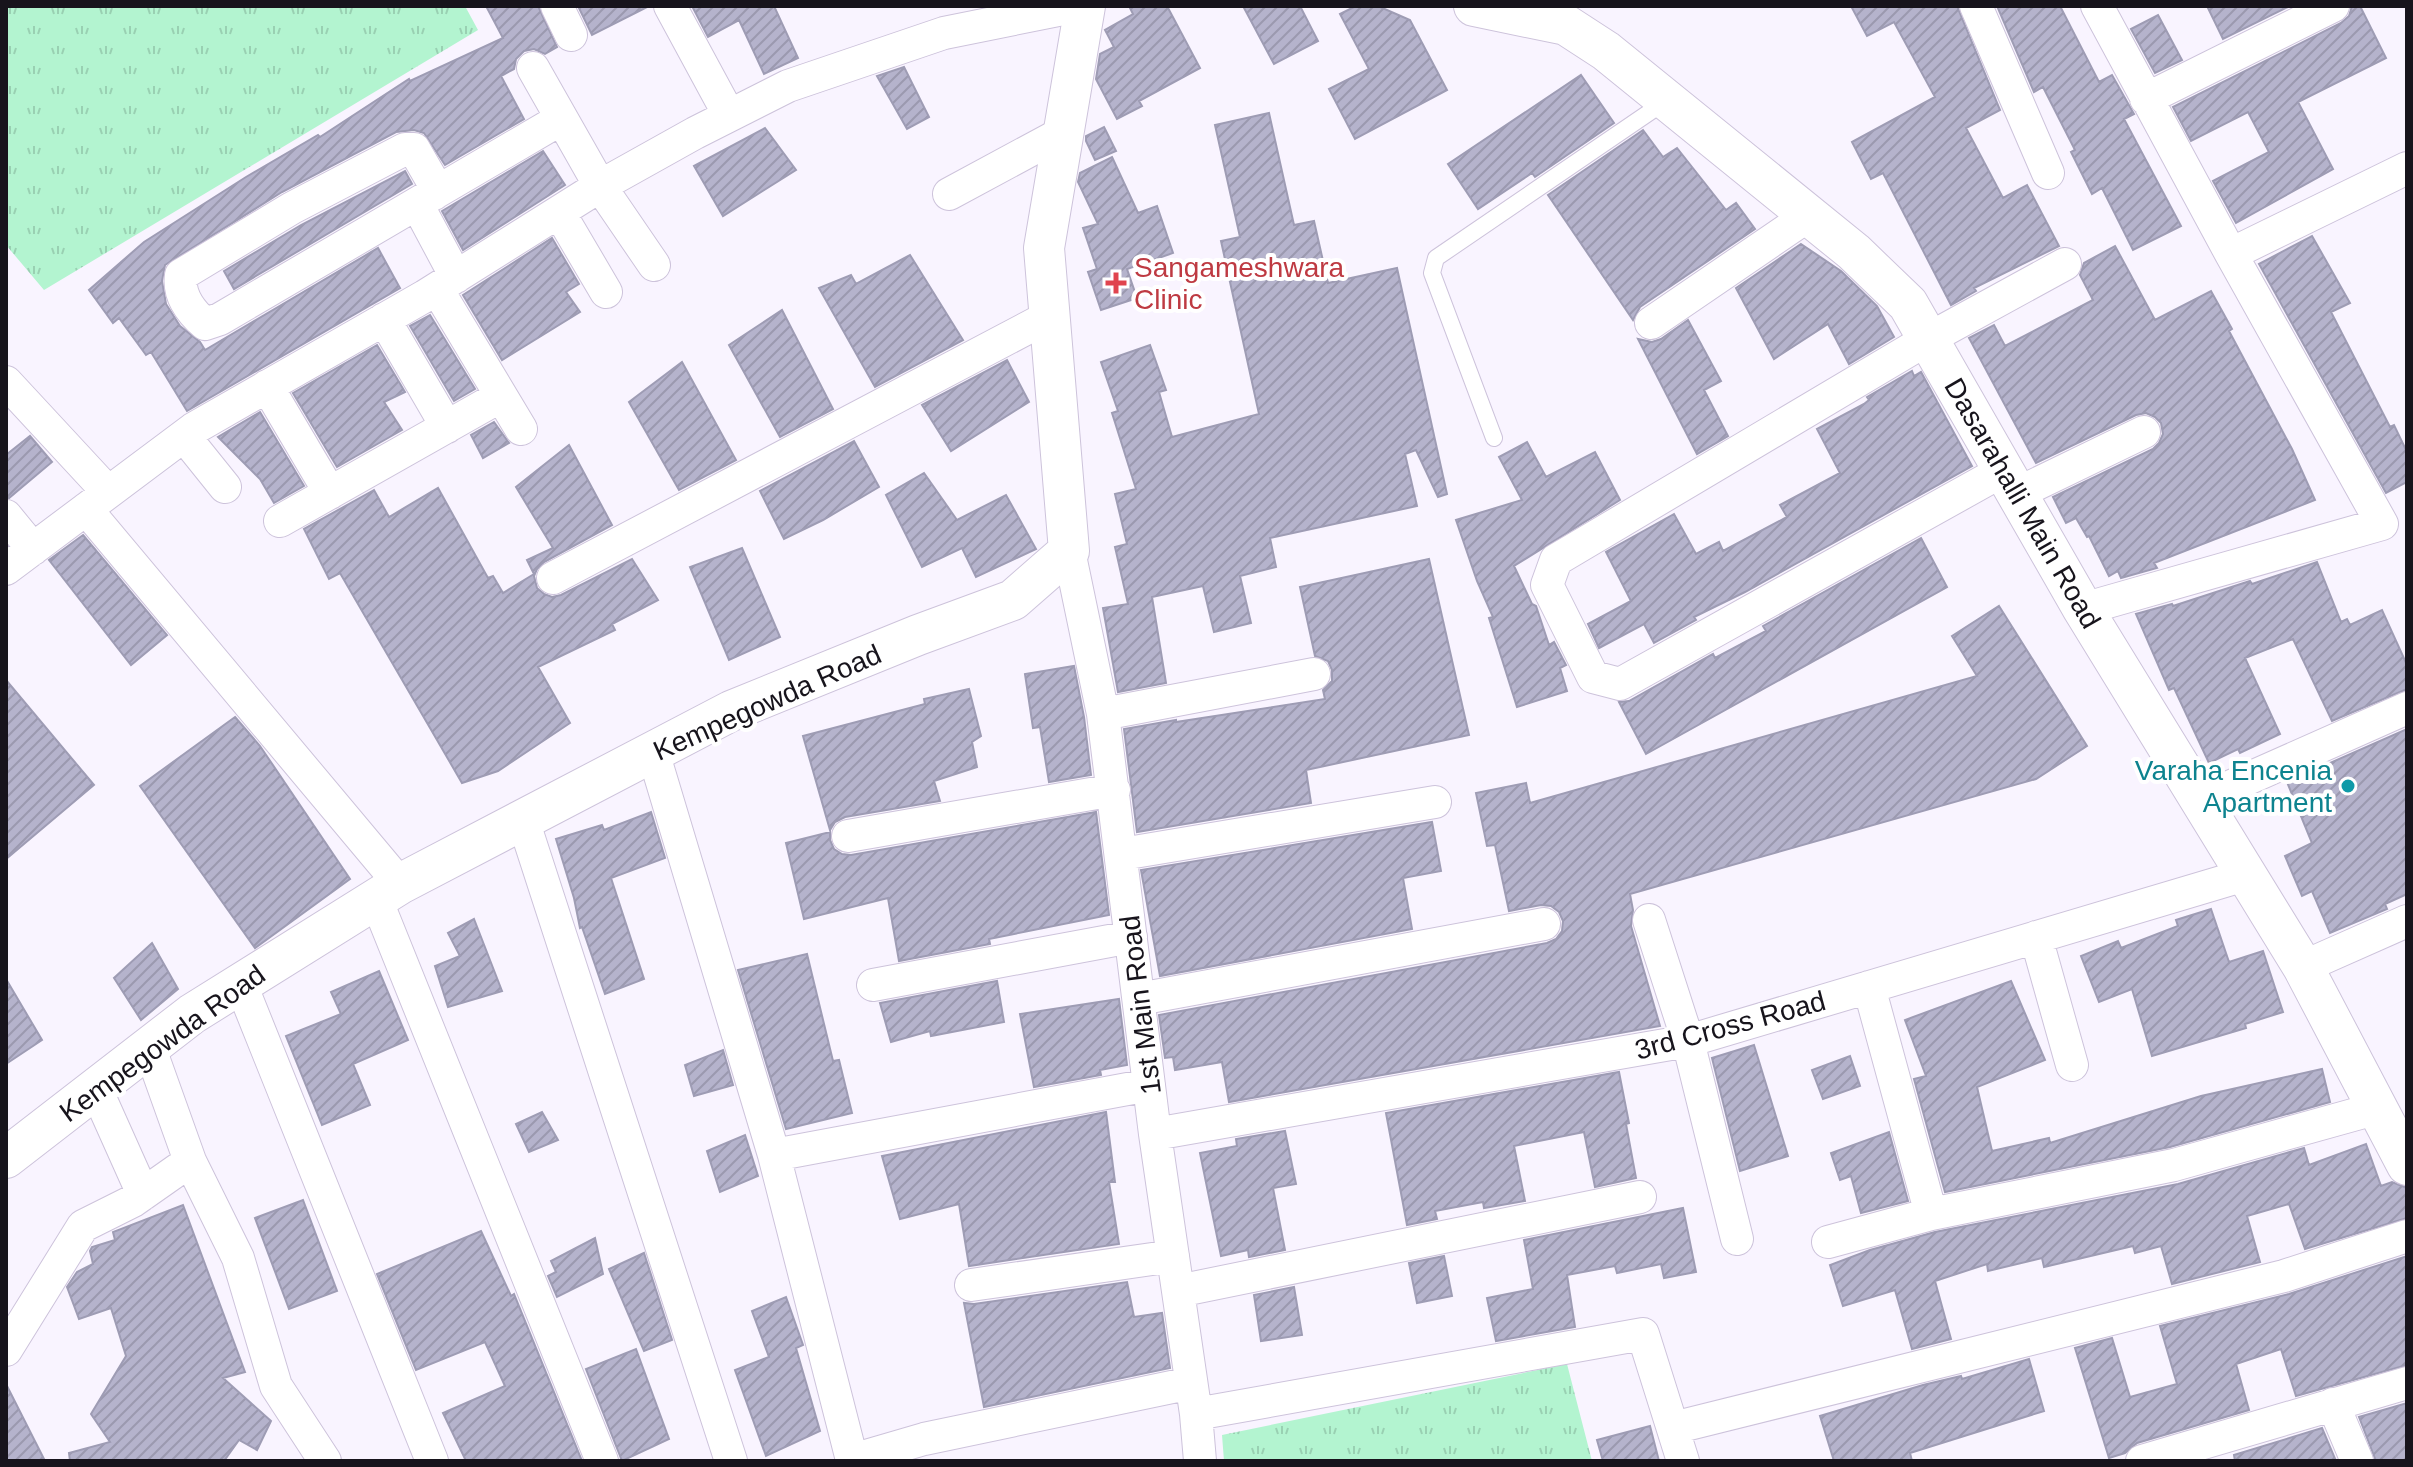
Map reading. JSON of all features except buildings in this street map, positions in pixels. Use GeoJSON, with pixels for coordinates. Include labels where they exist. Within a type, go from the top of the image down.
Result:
{"type":"FeatureCollection","features":[{"type":"Feature","properties":{"kind":"street"},"geometry":{"type":"LineString","coordinates":[[557,6],[571,35]]}},
{"type":"Feature","properties":{"kind":"street"},"geometry":{"type":"LineString","coordinates":[[670,6],[729,115]]}},
{"type":"Feature","properties":{"kind":"street"},"geometry":{"type":"LineString","coordinates":[[6,569],[184,436],[446,283],[600,186],[729,115],[788,86],[944,33],[1078,6]]}},
{"type":"Feature","properties":{"kind":"street"},"geometry":{"type":"LineString","coordinates":[[1069,551],[1044,248],[1085,6]]}},
{"type":"Feature","properties":{"kind":"street","name":"Dasarahalli Main Road"},"geometry":{"type":"LineString","coordinates":[[1474,6],[1566,25],[1606,51],[1854,252],[1908,304],[2083,609],[2303,967],[2407,1165]]}},
{"type":"Feature","properties":{"kind":"street"},"geometry":{"type":"LineString","coordinates":[[1976,6],[2048,173]]}},
{"type":"Feature","properties":{"kind":"street"},"geometry":{"type":"LineString","coordinates":[[2083,609],[2395,518],[2231,254],[2097,6]]}},
{"type":"Feature","properties":{"kind":"street"},"geometry":{"type":"LineString","coordinates":[[2146,99],[2333,6]]}},
{"type":"Feature","properties":{"kind":"street"},"geometry":{"type":"LineString","coordinates":[[533,68],[600,186],[654,265]]}},
{"type":"Feature","properties":{"kind":"street"},"geometry":{"type":"LineString","coordinates":[[521,429],[501,396],[446,283],[425,199],[433,182],[414,149],[405,149],[292,208],[181,275],[180,287],[186,302],[205,324],[220,319],[425,199],[561,119]]}},
{"type":"Feature","properties":{"kind":"street"},"geometry":{"type":"LineString","coordinates":[[949,194],[1064,132]]}},
{"type":"Feature","properties":{"kind":"street"},"geometry":{"type":"LineString","coordinates":[[2231,254],[2407,168]]}},
{"type":"Feature","properties":{"kind":"street"},"geometry":{"type":"LineString","coordinates":[[559,212],[606,292]]}},
{"type":"Feature","properties":{"kind":"street"},"geometry":{"type":"LineString","coordinates":[[1651,323],[1809,215]]}},
{"type":"Feature","properties":{"kind":"street"},"geometry":{"type":"LineString","coordinates":[[2065,264],[1928,339],[1556,560],[1547,585],[1593,677],[1620,684],[2010,482],[2144,432]]}},
{"type":"Feature","properties":{"kind":"street"},"geometry":{"type":"LineString","coordinates":[[553,578],[1050,316]]}},
{"type":"Feature","properties":{"kind":"street"},"geometry":{"type":"LineString","coordinates":[[384,319],[447,427]]}},
{"type":"Feature","properties":{"kind":"street"},"geometry":{"type":"LineString","coordinates":[[6,382],[388,892],[602,1461]]}},
{"type":"Feature","properties":{"kind":"street"},"geometry":{"type":"LineString","coordinates":[[267,386],[330,493]]}},
{"type":"Feature","properties":{"kind":"street"},"geometry":{"type":"LineString","coordinates":[[280,521],[501,396]]}},
{"type":"Feature","properties":{"kind":"street"},"geometry":{"type":"LineString","coordinates":[[184,436],[225,487]]}},
{"type":"Feature","properties":{"kind":"street"},"geometry":{"type":"LineString","coordinates":[[6,516],[33,549]]}},
{"type":"Feature","properties":{"kind":"street","name":"1st Main Road"},"geometry":{"type":"LineString","coordinates":[[1069,551],[1103,714],[1114,790],[1155,1134],[1194,1399],[1200,1461]]}},
{"type":"Feature","properties":{"kind":"street","name":"Kempegowda Road"},"geometry":{"type":"LineString","coordinates":[[6,1158],[192,1014],[388,892],[731,711],[1013,600],[1069,551]]}},
{"type":"Feature","properties":{"kind":"street"},"geometry":{"type":"LineString","coordinates":[[1103,714],[1314,674]]}},
{"type":"Feature","properties":{"kind":"street"},"geometry":{"type":"LineString","coordinates":[[2200,800],[2407,708]]}},
{"type":"Feature","properties":{"kind":"street"},"geometry":{"type":"LineString","coordinates":[[653,752],[774,1155],[850,1460],[927,1450],[1194,1399],[1643,1334],[1683,1461]]}},
{"type":"Feature","properties":{"kind":"street"},"geometry":{"type":"LineString","coordinates":[[848,836],[1114,790]]}},
{"type":"Feature","properties":{"kind":"street"},"geometry":{"type":"LineString","coordinates":[[1122,854],[1435,802]]}},
{"type":"Feature","properties":{"kind":"street"},"geometry":{"type":"LineString","coordinates":[[523,820],[731,1461]]}},
{"type":"Feature","properties":{"kind":"street","name":"3rd Cross Road"},"geometry":{"type":"LineString","coordinates":[[1155,1134],[1688,1041],[2245,875]]}},
{"type":"Feature","properties":{"kind":"street"},"geometry":{"type":"LineString","coordinates":[[1649,920],[1688,1041],[1737,1239]]}},
{"type":"Feature","properties":{"kind":"street"},"geometry":{"type":"LineString","coordinates":[[2303,967],[2407,921]]}},
{"type":"Feature","properties":{"kind":"street"},"geometry":{"type":"LineString","coordinates":[[1139,999],[1544,924]]}},
{"type":"Feature","properties":{"kind":"street"},"geometry":{"type":"LineString","coordinates":[[873,985],[1131,937]]}},
{"type":"Feature","properties":{"kind":"street"},"geometry":{"type":"LineString","coordinates":[[2036,937],[2072,1065]]}},
{"type":"Feature","properties":{"kind":"street"},"geometry":{"type":"LineString","coordinates":[[240,982],[432,1461]]}},
{"type":"Feature","properties":{"kind":"street"},"geometry":{"type":"LineString","coordinates":[[1869,987],[1931,1214]]}},
{"type":"Feature","properties":{"kind":"street"},"geometry":{"type":"LineString","coordinates":[[150,1049],[190,1161],[238,1258],[276,1386],[325,1461]]}},
{"type":"Feature","properties":{"kind":"street"},"geometry":{"type":"LineString","coordinates":[[774,1155],[1149,1085]]}},
{"type":"Feature","properties":{"kind":"street"},"geometry":{"type":"LineString","coordinates":[[96,1089],[143,1194]]}},
{"type":"Feature","properties":{"kind":"street"},"geometry":{"type":"LineString","coordinates":[[1828,1242],[1931,1214],[2174,1165],[2378,1108]]}},
{"type":"Feature","properties":{"kind":"street"},"geometry":{"type":"LineString","coordinates":[[6,1350],[83,1226],[143,1194],[190,1161]]}},
{"type":"Feature","properties":{"kind":"street"},"geometry":{"type":"LineString","coordinates":[[1178,1291],[1640,1197]]}},
{"type":"Feature","properties":{"kind":"street"},"geometry":{"type":"LineString","coordinates":[[1673,1428],[2284,1276],[2407,1236]]}},
{"type":"Feature","properties":{"kind":"street"},"geometry":{"type":"LineString","coordinates":[[971,1285],[1173,1256]]}},
{"type":"Feature","properties":{"kind":"street"},"geometry":{"type":"LineString","coordinates":[[2142,1461],[2407,1383]]}},
{"type":"Feature","properties":{"kind":"street"},"geometry":{"type":"LineString","coordinates":[[2333,1404],[2357,1461]]}},
{"type":"Feature","properties":{"kind":"lane"},"geometry":{"type":"LineString","coordinates":[[1494,438],[1432,273],[1436,258],[1667,101]]}},
{"type":"Feature","properties":{"kind":"green space"},"geometry":{"type":"Polygon","coordinates":[[[6,6],[465,6],[478,30],[44,290],[6,245],[6,6]]]}},
{"type":"Feature","properties":{"kind":"green space"},"geometry":{"type":"Polygon","coordinates":[[[1567,1364],[1592,1461],[1224,1461],[1222,1435],[1567,1364]]]}},
{"type":"Feature","properties":{"kind":"place","name":"Sangameshwara Clinic"},"geometry":{"type":"Point","coordinates":[1116,283]}},
{"type":"Feature","properties":{"kind":"place","name":"Varaha Encenia Apartment"},"geometry":{"type":"Point","coordinates":[2348,786]}}]}
